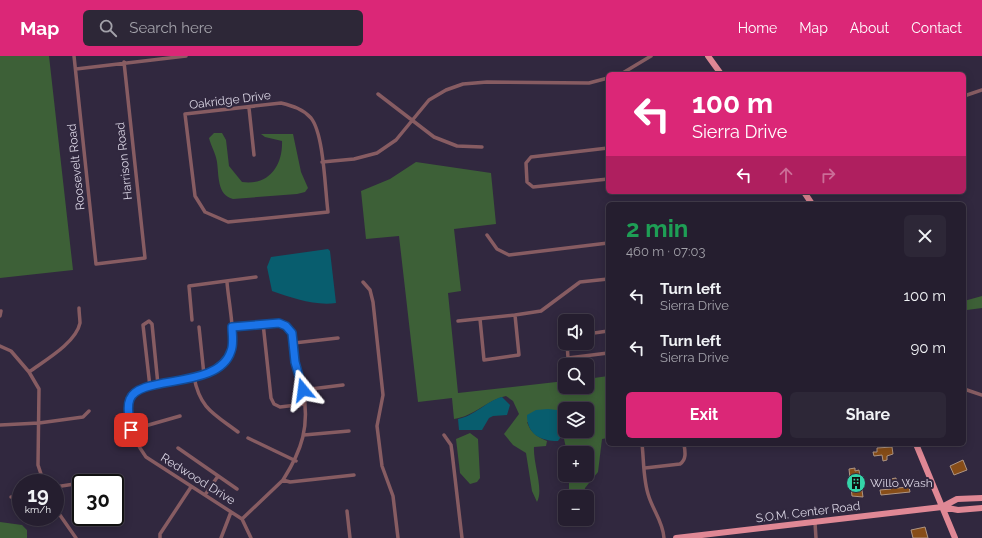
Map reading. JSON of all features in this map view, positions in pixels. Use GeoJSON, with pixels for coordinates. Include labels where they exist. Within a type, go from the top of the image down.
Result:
{"type":"FeatureCollection","features":[{"type":"Feature","properties":{"kind":"main road"},"geometry":{"type":"LineString","coordinates":[[708,56],[720,72]]}},
{"type":"Feature","properties":{"kind":"main road"},"geometry":{"type":"LineString","coordinates":[[917,446],[955,538]]}},
{"type":"Feature","properties":{"kind":"main road","name":"S.O.M. Center Road"},"geometry":{"type":"LineString","coordinates":[[942,508],[957,499],[982,498]]}},
{"type":"Feature","properties":{"kind":"main road","name":"S.O.M. Center Road"},"geometry":{"type":"LineString","coordinates":[[676,538],[942,508],[958,510],[982,508]]}},
{"type":"Feature","properties":{"kind":"street","name":"Roosevelt Road"},"geometry":{"type":"LineString","coordinates":[[74,56],[96,264]]}},
{"type":"Feature","properties":{"kind":"street"},"geometry":{"type":"LineString","coordinates":[[76,68],[186,56]]}},
{"type":"Feature","properties":{"kind":"street"},"geometry":{"type":"LineString","coordinates":[[623,72],[651,56]]}},
{"type":"Feature","properties":{"kind":"street","name":"Harrison Road"},"geometry":{"type":"LineString","coordinates":[[96,264],[145,258],[124,62]]}},
{"type":"Feature","properties":{"kind":"street"},"geometry":{"type":"LineString","coordinates":[[322,162],[354,159],[377,153],[396,140],[429,100],[446,90],[463,84],[487,82],[589,83],[606,79]]}},
{"type":"Feature","properties":{"kind":"street"},"geometry":{"type":"LineString","coordinates":[[966,95],[982,90]]}},
{"type":"Feature","properties":{"kind":"street"},"geometry":{"type":"LineString","coordinates":[[378,94],[434,137],[457,146],[482,147]]}},
{"type":"Feature","properties":{"kind":"street","name":"Oakridge Drive"},"geometry":{"type":"LineString","coordinates":[[281,104],[293,106],[305,112],[316,127],[322,162],[328,212],[228,222],[219,220],[205,212],[194,196],[185,114],[281,104]]}},
{"type":"Feature","properties":{"kind":"street"},"geometry":{"type":"LineString","coordinates":[[249,108],[254,155]]}},
{"type":"Feature","properties":{"kind":"street"},"geometry":{"type":"LineString","coordinates":[[606,148],[531,157],[526,163],[527,182],[533,187],[606,179]]}},
{"type":"Feature","properties":{"kind":"street"},"geometry":{"type":"LineString","coordinates":[[487,235],[497,249],[509,255],[606,243]]}},
{"type":"Feature","properties":{"kind":"street"},"geometry":{"type":"LineString","coordinates":[[192,320],[189,286],[256,277]]}},
{"type":"Feature","properties":{"kind":"street"},"geometry":{"type":"LineString","coordinates":[[458,321],[542,311],[580,282],[606,279]]}},
{"type":"Feature","properties":{"kind":"street","name":"Redwood Drive"},"geometry":{"type":"LineString","coordinates":[[227,282],[232,327],[231,351],[224,363],[215,370],[204,375],[139,390],[130,398],[128,411],[131,430],[138,447],[146,457],[242,519],[251,538]]}},
{"type":"Feature","properties":{"kind":"street"},"geometry":{"type":"LineString","coordinates":[[363,282],[370,290],[373,302],[383,395],[377,426],[382,466],[393,496],[398,538]]}},
{"type":"Feature","properties":{"kind":"street"},"geometry":{"type":"LineString","coordinates":[[29,372],[67,344],[75,334],[80,323],[79,308]]}},
{"type":"Feature","properties":{"kind":"street"},"geometry":{"type":"LineString","coordinates":[[0,316],[1,311]]}},
{"type":"Feature","properties":{"kind":"street"},"geometry":{"type":"LineString","coordinates":[[480,319],[484,360],[519,355],[515,315]]}},
{"type":"Feature","properties":{"kind":"street"},"geometry":{"type":"LineString","coordinates":[[150,387],[143,324],[149,321],[152,324],[158,385]]}},
{"type":"Feature","properties":{"kind":"street"},"geometry":{"type":"LineString","coordinates":[[232,327],[263,323],[279,323],[286,326],[292,333],[295,362],[303,390],[306,419],[304,435],[296,460],[283,480],[269,495],[250,510],[242,519]]}},
{"type":"Feature","properties":{"kind":"street"},"geometry":{"type":"LineString","coordinates":[[263,323],[271,398],[274,404],[280,407],[305,404]]}},
{"type":"Feature","properties":{"kind":"street"},"geometry":{"type":"LineString","coordinates":[[199,327],[204,375]]}},
{"type":"Feature","properties":{"kind":"street"},"geometry":{"type":"LineString","coordinates":[[594,333],[606,331]]}},
{"type":"Feature","properties":{"kind":"street"},"geometry":{"type":"LineString","coordinates":[[294,343],[338,338]]}},
{"type":"Feature","properties":{"kind":"street"},"geometry":{"type":"LineString","coordinates":[[0,346],[11,352],[29,372],[39,389],[38,465],[41,474]]}},
{"type":"Feature","properties":{"kind":"street"},"geometry":{"type":"LineString","coordinates":[[567,350],[568,358],[606,353]]}},
{"type":"Feature","properties":{"kind":"street"},"geometry":{"type":"LineString","coordinates":[[194,377],[197,392],[202,403],[238,432]]}},
{"type":"Feature","properties":{"kind":"street"},"geometry":{"type":"LineString","coordinates":[[303,390],[343,385]]}},
{"type":"Feature","properties":{"kind":"street"},"geometry":{"type":"LineString","coordinates":[[966,390],[982,395]]}},
{"type":"Feature","properties":{"kind":"street"},"geometry":{"type":"LineString","coordinates":[[0,425],[39,423],[83,417],[89,411]]}},
{"type":"Feature","properties":{"kind":"street"},"geometry":{"type":"LineString","coordinates":[[131,430],[180,416]]}},
{"type":"Feature","properties":{"kind":"street"},"geometry":{"type":"LineString","coordinates":[[304,435],[349,431]]}},
{"type":"Feature","properties":{"kind":"street"},"geometry":{"type":"LineString","coordinates":[[444,435],[451,445],[462,538]]}},
{"type":"Feature","properties":{"kind":"street"},"geometry":{"type":"LineString","coordinates":[[248,438],[296,460]]}},
{"type":"Feature","properties":{"kind":"street"},"geometry":{"type":"LineString","coordinates":[[642,446],[649,498],[662,524],[664,538]]}},
{"type":"Feature","properties":{"kind":"street"},"geometry":{"type":"LineString","coordinates":[[644,468],[680,464],[684,461],[685,457],[684,446]]}},
{"type":"Feature","properties":{"kind":"street"},"geometry":{"type":"LineString","coordinates":[[178,448],[237,489]]}},
{"type":"Feature","properties":{"kind":"street"},"geometry":{"type":"LineString","coordinates":[[283,480],[290,482],[354,475]]}},
{"type":"Feature","properties":{"kind":"street"},"geometry":{"type":"LineString","coordinates":[[205,495],[218,476]]}},
{"type":"Feature","properties":{"kind":"street"},"geometry":{"type":"LineString","coordinates":[[160,538],[160,534],[191,487]]}},
{"type":"Feature","properties":{"kind":"street"},"geometry":{"type":"LineString","coordinates":[[347,511],[350,538]]}},
{"type":"Feature","properties":{"kind":"street"},"geometry":{"type":"LineString","coordinates":[[221,538],[231,512]]}},
{"type":"Feature","properties":{"kind":"street"},"geometry":{"type":"LineString","coordinates":[[64,521],[76,538]]}},
{"type":"Feature","properties":{"kind":"street"},"geometry":{"type":"LineString","coordinates":[[815,523],[816,538]]}},
{"type":"Feature","properties":{"kind":"green space"},"geometry":{"type":"Polygon","coordinates":[[[0,56],[49,56],[73,270],[0,278],[0,56]]]}},
{"type":"Feature","properties":{"kind":"green space"},"geometry":{"type":"Polygon","coordinates":[[[214,133],[222,133],[226,140],[229,166],[242,182],[260,181],[267,177],[277,166],[282,150],[282,141],[265,137],[261,134],[293,134],[301,172],[308,188],[305,192],[297,194],[233,199],[228,197],[221,189],[216,159],[209,138],[214,133]]]}},
{"type":"Feature","properties":{"kind":"green space"},"geometry":{"type":"Polygon","coordinates":[[[416,162],[491,173],[496,224],[454,229],[461,291],[448,293],[458,393],[558,382],[558,394],[594,394],[594,378],[606,376],[606,438],[602,439],[598,472],[594,477],[594,446],[566,446],[564,438],[594,438],[594,402],[558,402],[558,432],[527,422],[534,434],[547,441],[546,446],[534,447],[539,483],[539,497],[537,502],[532,491],[526,453],[513,445],[504,434],[519,414],[513,401],[506,396],[499,398],[468,415],[454,419],[452,398],[418,402],[399,236],[366,239],[361,191],[390,179],[416,162]]]}},
{"type":"Feature","properties":{"kind":"green space"},"geometry":{"type":"Polygon","coordinates":[[[982,296],[982,308],[967,310],[966,300],[982,296]]]}},
{"type":"Feature","properties":{"kind":"green space"},"geometry":{"type":"Polygon","coordinates":[[[470,433],[478,439],[480,478],[477,482],[470,484],[460,473],[456,439],[470,433]]]}},
{"type":"Feature","properties":{"kind":"green space"},"geometry":{"type":"Polygon","coordinates":[[[569,482],[590,482],[585,490],[569,490],[569,482]]]}},
{"type":"Feature","properties":{"kind":"green space"},"geometry":{"type":"Polygon","coordinates":[[[0,522],[12,524],[12,526],[23,526],[27,530],[27,538],[0,538],[0,522]]]}},
{"type":"Feature","properties":{"kind":"water"},"geometry":{"type":"Polygon","coordinates":[[[328,249],[330,251],[336,303],[328,304],[296,299],[272,291],[267,267],[271,257],[328,249]]]}},
{"type":"Feature","properties":{"kind":"water"},"geometry":{"type":"Polygon","coordinates":[[[502,397],[510,405],[507,415],[493,416],[489,418],[482,430],[459,430],[458,419],[470,415],[502,397]]]}},
{"type":"Feature","properties":{"kind":"water"},"geometry":{"type":"Polygon","coordinates":[[[536,410],[557,410],[558,438],[560,438],[558,441],[540,438],[532,432],[529,427],[527,415],[536,410]]]}},
{"type":"Feature","properties":{"kind":"building"},"geometry":{"type":"Polygon","coordinates":[[[892,447],[893,454],[887,456],[887,460],[883,461],[882,455],[874,456],[873,452],[877,452],[877,448],[892,447]]]}},
{"type":"Feature","properties":{"kind":"building"},"geometry":{"type":"Polygon","coordinates":[[[963,460],[967,470],[954,475],[950,466],[963,460]]]}},
{"type":"Feature","properties":{"kind":"building","name":"Willo Wash"},"geometry":{"type":"Polygon","coordinates":[[[855,468],[855,471],[859,470],[863,497],[852,496],[849,469],[855,468]]]}},
{"type":"Feature","properties":{"kind":"building"},"geometry":{"type":"Polygon","coordinates":[[[896,478],[897,488],[909,487],[910,492],[881,495],[880,490],[891,489],[890,479],[896,478]]]}},
{"type":"Feature","properties":{"kind":"building"},"geometry":{"type":"Polygon","coordinates":[[[925,527],[928,538],[913,538],[911,530],[925,527]]]}},
{"type":"Feature","properties":{"kind":"place","name":"Willo Wash"},"geometry":{"type":"Point","coordinates":[856,483]}},
{"type":"Feature","properties":{"kind":"route"},"geometry":{"type":"LineString","coordinates":[[131,430],[128,411],[130,398],[139,390],[204,375],[215,370],[224,363],[231,351],[233,339],[232,327],[263,323],[279,323],[286,326],[292,333],[295,362],[303,390]]}}]}
